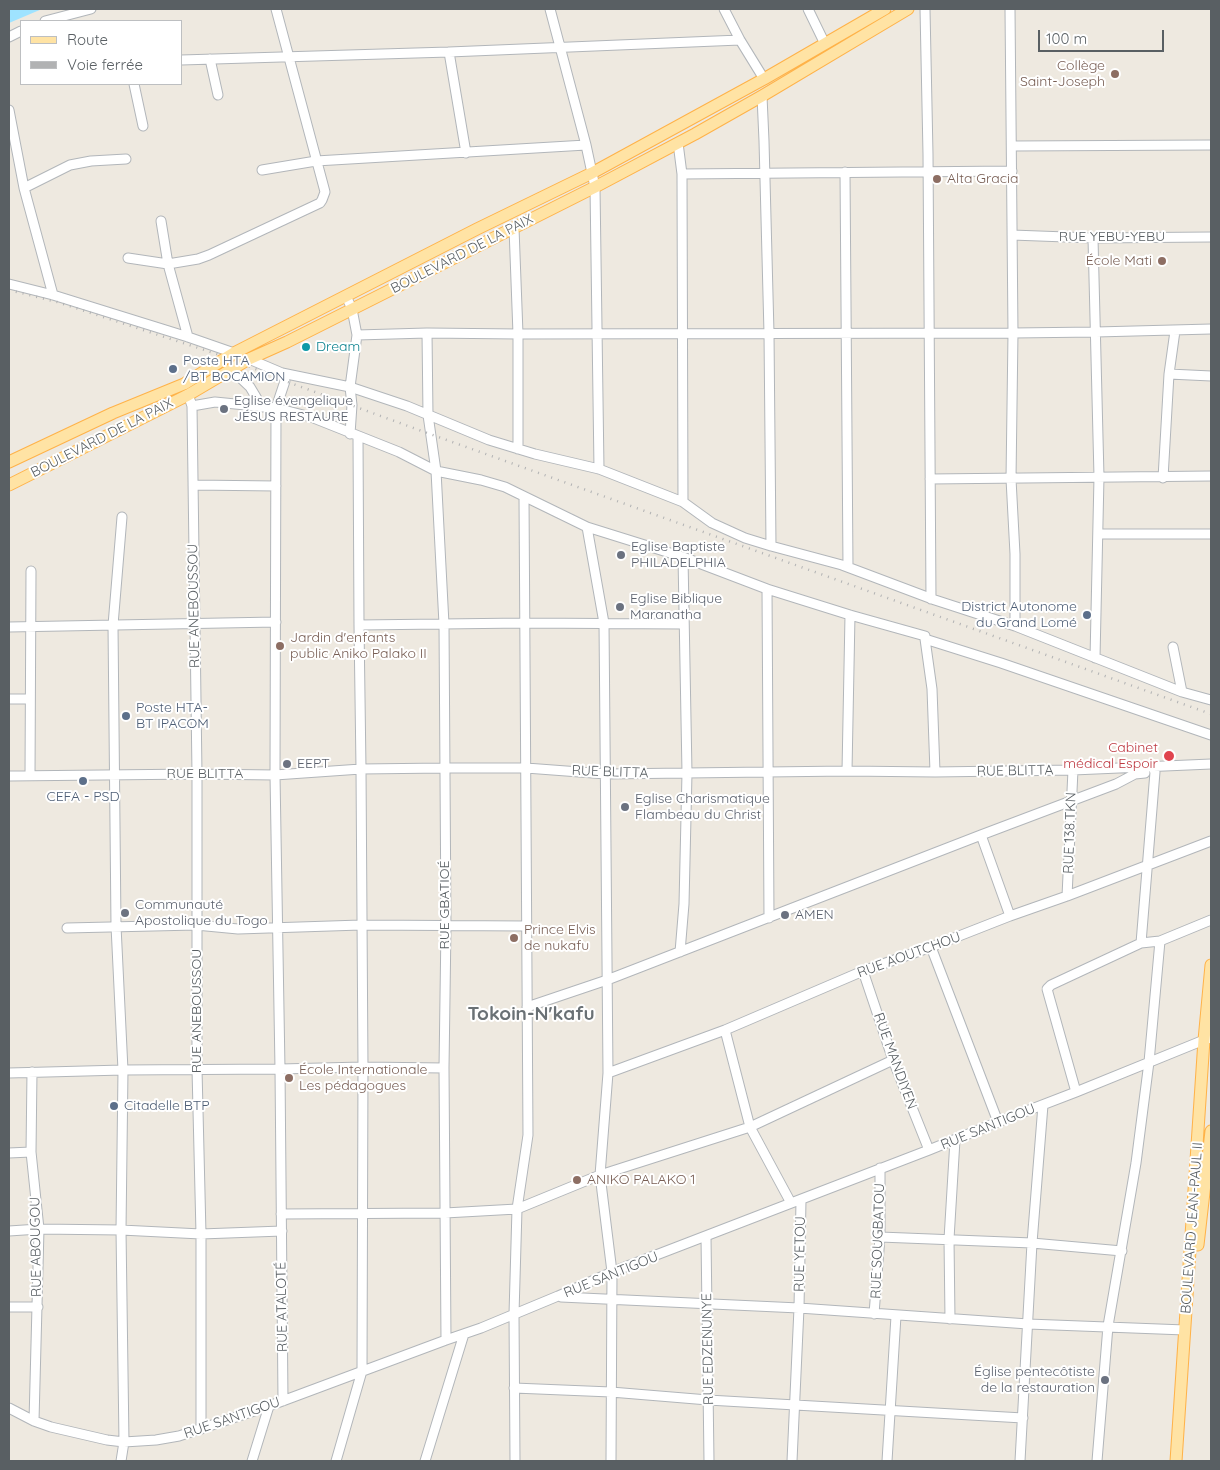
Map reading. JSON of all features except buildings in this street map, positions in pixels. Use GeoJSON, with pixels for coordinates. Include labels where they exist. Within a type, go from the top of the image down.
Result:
{"type":"FeatureCollection","features":[{"type":"Feature","properties":{"kind":"main road","name":"BOULEVARD DE LA PAIX"},"geometry":{"type":"LineString","coordinates":[[9,462],[113,414],[188,395],[234,353],[592,173],[764,79],[884,9]]}},
{"type":"Feature","properties":{"kind":"main road","name":"BOULEVARD DE LA PAIX"},"geometry":{"type":"LineString","coordinates":[[9,485],[188,395],[240,364],[595,187],[762,96],[908,9]]}},
{"type":"Feature","properties":{"kind":"main road"},"geometry":{"type":"LineString","coordinates":[[72,432],[80,449]]}},
{"type":"Feature","properties":{"kind":"main road","name":"BOULEVARD JEAN-PAUL II"},"geometry":{"type":"LineString","coordinates":[[1176,1461],[1208,1039],[1211,965]]}},
{"type":"Feature","properties":{"kind":"main road","name":"BOULEVARD JEAN-PAUL II"},"geometry":{"type":"LineString","coordinates":[[1181,1461],[1190,1338],[1207,1211],[1211,1131]]}},
{"type":"Feature","properties":{"kind":"street"},"geometry":{"type":"LineString","coordinates":[[49,20],[91,9]]}},
{"type":"Feature","properties":{"kind":"street"},"geometry":{"type":"LineString","coordinates":[[128,258],[168,264],[187,262],[209,255],[320,203],[325,192],[276,9]]}},
{"type":"Feature","properties":{"kind":"street"},"geometry":{"type":"LineString","coordinates":[[550,9],[561,46],[595,187],[599,469]]}},
{"type":"Feature","properties":{"kind":"street"},"geometry":{"type":"LineString","coordinates":[[724,9],[764,79]]}},
{"type":"Feature","properties":{"kind":"street"},"geometry":{"type":"LineString","coordinates":[[808,9],[825,44]]}},
{"type":"Feature","properties":{"kind":"street"},"geometry":{"type":"LineString","coordinates":[[924,9],[928,172],[931,598]]}},
{"type":"Feature","properties":{"kind":"street"},"geometry":{"type":"LineString","coordinates":[[1010,9],[1013,333],[1011,479],[1015,554],[1015,626]]}},
{"type":"Feature","properties":{"kind":"street"},"geometry":{"type":"LineString","coordinates":[[182,60],[449,52],[740,40]]}},
{"type":"Feature","properties":{"kind":"street"},"geometry":{"type":"LineString","coordinates":[[449,52],[466,153]]}},
{"type":"Feature","properties":{"kind":"street"},"geometry":{"type":"LineString","coordinates":[[210,59],[218,95]]}},
{"type":"Feature","properties":{"kind":"street"},"geometry":{"type":"LineString","coordinates":[[134,85],[144,126]]}},
{"type":"Feature","properties":{"kind":"street"},"geometry":{"type":"LineString","coordinates":[[762,96],[769,333],[771,546]]}},
{"type":"Feature","properties":{"kind":"street"},"geometry":{"type":"LineString","coordinates":[[9,110],[24,188],[54,296]]}},
{"type":"Feature","properties":{"kind":"street"},"geometry":{"type":"LineString","coordinates":[[678,143],[682,174],[683,502]]}},
{"type":"Feature","properties":{"kind":"street"},"geometry":{"type":"LineString","coordinates":[[262,170],[316,161],[586,145]]}},
{"type":"Feature","properties":{"kind":"street"},"geometry":{"type":"LineString","coordinates":[[1012,146],[1211,146]]}},
{"type":"Feature","properties":{"kind":"street"},"geometry":{"type":"LineString","coordinates":[[24,188],[70,165],[91,161],[126,159]]}},
{"type":"Feature","properties":{"kind":"street"},"geometry":{"type":"LineString","coordinates":[[682,174],[1012,171]]}},
{"type":"Feature","properties":{"kind":"street"},"geometry":{"type":"LineString","coordinates":[[845,172],[848,567]]}},
{"type":"Feature","properties":{"kind":"street"},"geometry":{"type":"LineString","coordinates":[[161,221],[168,264],[188,337]]}},
{"type":"Feature","properties":{"kind":"street"},"geometry":{"type":"LineString","coordinates":[[514,228],[518,334],[518,449]]}},
{"type":"Feature","properties":{"kind":"street","name":"RUE YEBU-YEBU"},"geometry":{"type":"LineString","coordinates":[[1012,235],[1093,238],[1211,237]]}},
{"type":"Feature","properties":{"kind":"street"},"geometry":{"type":"LineString","coordinates":[[1093,238],[1099,477],[1096,658]]}},
{"type":"Feature","properties":{"kind":"street"},"geometry":{"type":"LineString","coordinates":[[9,284],[188,337],[234,353]]}},
{"type":"Feature","properties":{"kind":"street"},"geometry":{"type":"LineString","coordinates":[[336,1461],[362,1371],[362,769],[354,435],[350,387],[357,335],[352,309],[346,296]]}},
{"type":"Feature","properties":{"kind":"street"},"geometry":{"type":"LineString","coordinates":[[357,335],[427,333],[1013,333],[1211,329]]}},
{"type":"Feature","properties":{"kind":"street"},"geometry":{"type":"LineString","coordinates":[[1163,478],[1169,374],[1175,331]]}},
{"type":"Feature","properties":{"kind":"street","name":"RUE GBATIOÉ"},"geometry":{"type":"LineString","coordinates":[[427,333],[428,414],[436,471],[444,624],[446,1340]]}},
{"type":"Feature","properties":{"kind":"street"},"geometry":{"type":"LineString","coordinates":[[240,364],[350,387],[428,414],[489,440],[599,469],[683,502],[712,523],[745,538],[848,567],[931,598],[1015,626],[1182,692],[1211,700]]}},
{"type":"Feature","properties":{"kind":"street"},"geometry":{"type":"LineString","coordinates":[[240,364],[250,388],[262,407]]}},
{"type":"Feature","properties":{"kind":"street","name":"RUE ATALOTÉ"},"geometry":{"type":"LineString","coordinates":[[282,373],[284,381],[276,408],[275,775],[283,1401]]}},
{"type":"Feature","properties":{"kind":"street"},"geometry":{"type":"LineString","coordinates":[[1169,374],[1211,376]]}},
{"type":"Feature","properties":{"kind":"street"},"geometry":{"type":"LineString","coordinates":[[188,395],[215,402],[276,408],[311,417],[399,452],[436,471],[505,487],[587,526],[683,557],[766,589],[925,636],[932,689],[935,772]]}},
{"type":"Feature","properties":{"kind":"street","name":"RUE ANEBOUSSOU"},"geometry":{"type":"LineString","coordinates":[[188,395],[193,485],[197,774],[196,925],[201,1234],[201,1429]]}},
{"type":"Feature","properties":{"kind":"street"},"geometry":{"type":"LineString","coordinates":[[930,479],[1211,476]]}},
{"type":"Feature","properties":{"kind":"street"},"geometry":{"type":"LineString","coordinates":[[193,485],[276,486]]}},
{"type":"Feature","properties":{"kind":"street"},"geometry":{"type":"LineString","coordinates":[[515,1461],[514,1314],[517,1209],[528,1135],[524,497]]}},
{"type":"Feature","properties":{"kind":"street"},"geometry":{"type":"LineString","coordinates":[[121,1461],[124,1442],[121,1230],[123,1070],[116,926],[114,625],[122,517]]}},
{"type":"Feature","properties":{"kind":"street"},"geometry":{"type":"LineString","coordinates":[[587,526],[604,623],[608,1073],[600,1175],[612,1272],[610,1461]]}},
{"type":"Feature","properties":{"kind":"street"},"geometry":{"type":"LineString","coordinates":[[1099,534],[1211,534]]}},
{"type":"Feature","properties":{"kind":"street"},"geometry":{"type":"LineString","coordinates":[[680,952],[684,904],[687,773],[683,557]]}},
{"type":"Feature","properties":{"kind":"street"},"geometry":{"type":"LineString","coordinates":[[30,776],[32,571]]}},
{"type":"Feature","properties":{"kind":"street"},"geometry":{"type":"LineString","coordinates":[[766,589],[769,918]]}},
{"type":"Feature","properties":{"kind":"street"},"geometry":{"type":"LineString","coordinates":[[847,771],[850,615]]}},
{"type":"Feature","properties":{"kind":"street"},"geometry":{"type":"LineString","coordinates":[[9,627],[276,622]]}},
{"type":"Feature","properties":{"kind":"street"},"geometry":{"type":"LineString","coordinates":[[359,625],[684,624]]}},
{"type":"Feature","properties":{"kind":"street"},"geometry":{"type":"LineString","coordinates":[[925,639],[1002,663],[1211,735]]}},
{"type":"Feature","properties":{"kind":"street"},"geometry":{"type":"LineString","coordinates":[[1173,647],[1182,692]]}},
{"type":"Feature","properties":{"kind":"street"},"geometry":{"type":"LineString","coordinates":[[9,699],[30,699]]}},
{"type":"Feature","properties":{"kind":"street","name":"RUE BLITTA"},"geometry":{"type":"LineString","coordinates":[[9,776],[114,774],[275,775],[362,769],[444,768],[526,768],[606,774],[1154,770],[1211,764]]}},
{"type":"Feature","properties":{"kind":"street","name":"RUE 138.TKN"},"geometry":{"type":"LineString","coordinates":[[1067,896],[1073,770]]}},
{"type":"Feature","properties":{"kind":"street"},"geometry":{"type":"LineString","coordinates":[[527,1007],[607,980],[1116,784],[1135,774],[1154,770],[1141,943]]}},
{"type":"Feature","properties":{"kind":"street"},"geometry":{"type":"LineString","coordinates":[[981,835],[1010,916]]}},
{"type":"Feature","properties":{"kind":"street","name":"RUE AOUTCHOU"},"geometry":{"type":"LineString","coordinates":[[608,1073],[725,1030],[863,971],[1211,841]]}},
{"type":"Feature","properties":{"kind":"street"},"geometry":{"type":"LineString","coordinates":[[1076,1092],[1047,989],[1051,985],[1141,943],[1160,941],[1211,920]]}},
{"type":"Feature","properties":{"kind":"street"},"geometry":{"type":"LineString","coordinates":[[67,928],[196,925],[238,929],[362,925],[526,926]]}},
{"type":"Feature","properties":{"kind":"street"},"geometry":{"type":"LineString","coordinates":[[1097,1461],[1108,1326],[1136,1163],[1149,1062],[1160,941]]}},
{"type":"Feature","properties":{"kind":"street"},"geometry":{"type":"LineString","coordinates":[[931,947],[998,1122]]}},
{"type":"Feature","properties":{"kind":"street","name":"RUE MANDIYEN"},"geometry":{"type":"LineString","coordinates":[[863,971],[893,1060],[929,1150]]}},
{"type":"Feature","properties":{"kind":"street"},"geometry":{"type":"LineString","coordinates":[[725,1030],[750,1127],[791,1203]]}},
{"type":"Feature","properties":{"kind":"street","name":"RUE SANTIGOU"},"geometry":{"type":"LineString","coordinates":[[9,1408],[34,1421],[73,1433],[124,1442],[179,1436],[283,1401],[464,1334],[612,1272],[955,1140],[1208,1039]]}},
{"type":"Feature","properties":{"kind":"street"},"geometry":{"type":"LineString","coordinates":[[282,1214],[363,1212],[445,1213],[517,1209],[600,1175],[750,1127],[893,1060]]}},
{"type":"Feature","properties":{"kind":"street"},"geometry":{"type":"LineString","coordinates":[[9,1073],[197,1069],[280,1070],[363,1067],[444,1068]]}},
{"type":"Feature","properties":{"kind":"street","name":"RUE ABOUGOU"},"geometry":{"type":"LineString","coordinates":[[32,1072],[31,1152],[39,1230],[34,1421]]}},
{"type":"Feature","properties":{"kind":"street"},"geometry":{"type":"LineString","coordinates":[[1020,1461],[1032,1243],[1043,1105]]}},
{"type":"Feature","properties":{"kind":"street"},"geometry":{"type":"LineString","coordinates":[[950,1319],[949,1240],[955,1140]]}},
{"type":"Feature","properties":{"kind":"street"},"geometry":{"type":"LineString","coordinates":[[9,1153],[31,1152]]}},
{"type":"Feature","properties":{"kind":"street","name":"RUE SOUGBATOU"},"geometry":{"type":"LineString","coordinates":[[874,1314],[880,1237],[880,1168]]}},
{"type":"Feature","properties":{"kind":"street","name":"RUE YETOU"},"geometry":{"type":"LineString","coordinates":[[792,1461],[799,1308],[801,1200]]}},
{"type":"Feature","properties":{"kind":"street"},"geometry":{"type":"LineString","coordinates":[[9,1231],[121,1230],[201,1234],[282,1231]]}},
{"type":"Feature","properties":{"kind":"street","name":"RUE EDZENUNYE"},"geometry":{"type":"LineString","coordinates":[[706,1237],[709,1461]]}},
{"type":"Feature","properties":{"kind":"street"},"geometry":{"type":"LineString","coordinates":[[880,1237],[1032,1243],[1122,1251]]}},
{"type":"Feature","properties":{"kind":"street"},"geometry":{"type":"LineString","coordinates":[[558,1296],[799,1308],[1028,1324],[1185,1330]]}},
{"type":"Feature","properties":{"kind":"street"},"geometry":{"type":"LineString","coordinates":[[9,1307],[38,1307]]}},
{"type":"Feature","properties":{"kind":"street"},"geometry":{"type":"LineString","coordinates":[[887,1461],[896,1316]]}},
{"type":"Feature","properties":{"kind":"street"},"geometry":{"type":"LineString","coordinates":[[425,1461],[464,1334]]}},
{"type":"Feature","properties":{"kind":"street"},"geometry":{"type":"LineString","coordinates":[[514,1388],[611,1392],[890,1412],[1023,1418]]}},
{"type":"Feature","properties":{"kind":"street"},"geometry":{"type":"LineString","coordinates":[[252,1461],[269,1406]]}},
{"type":"Feature","properties":{"kind":"water"},"geometry":{"type":"Polygon","coordinates":[[[9,9],[42,9],[9,23],[9,9]]]}},
{"type":"Feature","properties":{"kind":"railway"},"geometry":{"type":"LineString","coordinates":[[9,290],[57,302],[226,357],[285,381],[430,434],[1211,714]]}},
{"type":"Feature","properties":{"kind":"place","name":"Collège Saint-Joseph"},"geometry":{"type":"Point","coordinates":[1115,74]}},
{"type":"Feature","properties":{"kind":"place","name":"Alta Gracia"},"geometry":{"type":"Point","coordinates":[937,179]}},
{"type":"Feature","properties":{"kind":"place","name":"École Mati"},"geometry":{"type":"Point","coordinates":[1162,261]}},
{"type":"Feature","properties":{"kind":"place","name":"Dream"},"geometry":{"type":"Point","coordinates":[306,347]}},
{"type":"Feature","properties":{"kind":"place","name":"Poste HTA /BT BOCAMION"},"geometry":{"type":"Point","coordinates":[173,369]}},
{"type":"Feature","properties":{"kind":"place","name":"Eglise évengelique JÉSUS RESTAURE"},"geometry":{"type":"Point","coordinates":[224,409]}},
{"type":"Feature","properties":{"kind":"place","name":"Eglise Baptiste PHILADELPHIA"},"geometry":{"type":"Point","coordinates":[621,555]}},
{"type":"Feature","properties":{"kind":"place","name":"Eglise Biblique Maranatha"},"geometry":{"type":"Point","coordinates":[620,607]}},
{"type":"Feature","properties":{"kind":"place","name":"District Autonome du Grand Lomé"},"geometry":{"type":"Point","coordinates":[1087,615]}},
{"type":"Feature","properties":{"kind":"place","name":"Jardin d'enfants public Aniko Palako II"},"geometry":{"type":"Point","coordinates":[280,646]}},
{"type":"Feature","properties":{"kind":"place","name":"Poste HTA- BT IPACOM"},"geometry":{"type":"Point","coordinates":[126,716]}},
{"type":"Feature","properties":{"kind":"place","name":"Cabinet médical Espoir"},"geometry":{"type":"Point","coordinates":[1169,756]}},
{"type":"Feature","properties":{"kind":"place","name":"EEPT"},"geometry":{"type":"Point","coordinates":[287,764]}},
{"type":"Feature","properties":{"kind":"place","name":"CEFA - PSD"},"geometry":{"type":"Point","coordinates":[83,781]}},
{"type":"Feature","properties":{"kind":"place","name":"Eglise Charismatique Flambeau du Christ"},"geometry":{"type":"Point","coordinates":[625,807]}},
{"type":"Feature","properties":{"kind":"place","name":"Communauté Apostolique du Togo"},"geometry":{"type":"Point","coordinates":[125,913]}},
{"type":"Feature","properties":{"kind":"place","name":"AMEN"},"geometry":{"type":"Point","coordinates":[785,915]}},
{"type":"Feature","properties":{"kind":"place","name":"Prince Elvis de nukafu"},"geometry":{"type":"Point","coordinates":[514,938]}},
{"type":"Feature","properties":{"kind":"place","name":"École Internationale Les pédagogues"},"geometry":{"type":"Point","coordinates":[289,1078]}},
{"type":"Feature","properties":{"kind":"place","name":"Citadelle BTP"},"geometry":{"type":"Point","coordinates":[114,1106]}},
{"type":"Feature","properties":{"kind":"place","name":"ANIKO PALAKO 1"},"geometry":{"type":"Point","coordinates":[577,1180]}},
{"type":"Feature","properties":{"kind":"place","name":"Église pentecôtiste de la restauration"},"geometry":{"type":"Point","coordinates":[1105,1380]}},
{"type":"Feature","properties":{"kind":"district","name":"Tokoin-N'kafu"},"geometry":{"type":"Point","coordinates":[531,1014]}}]}
